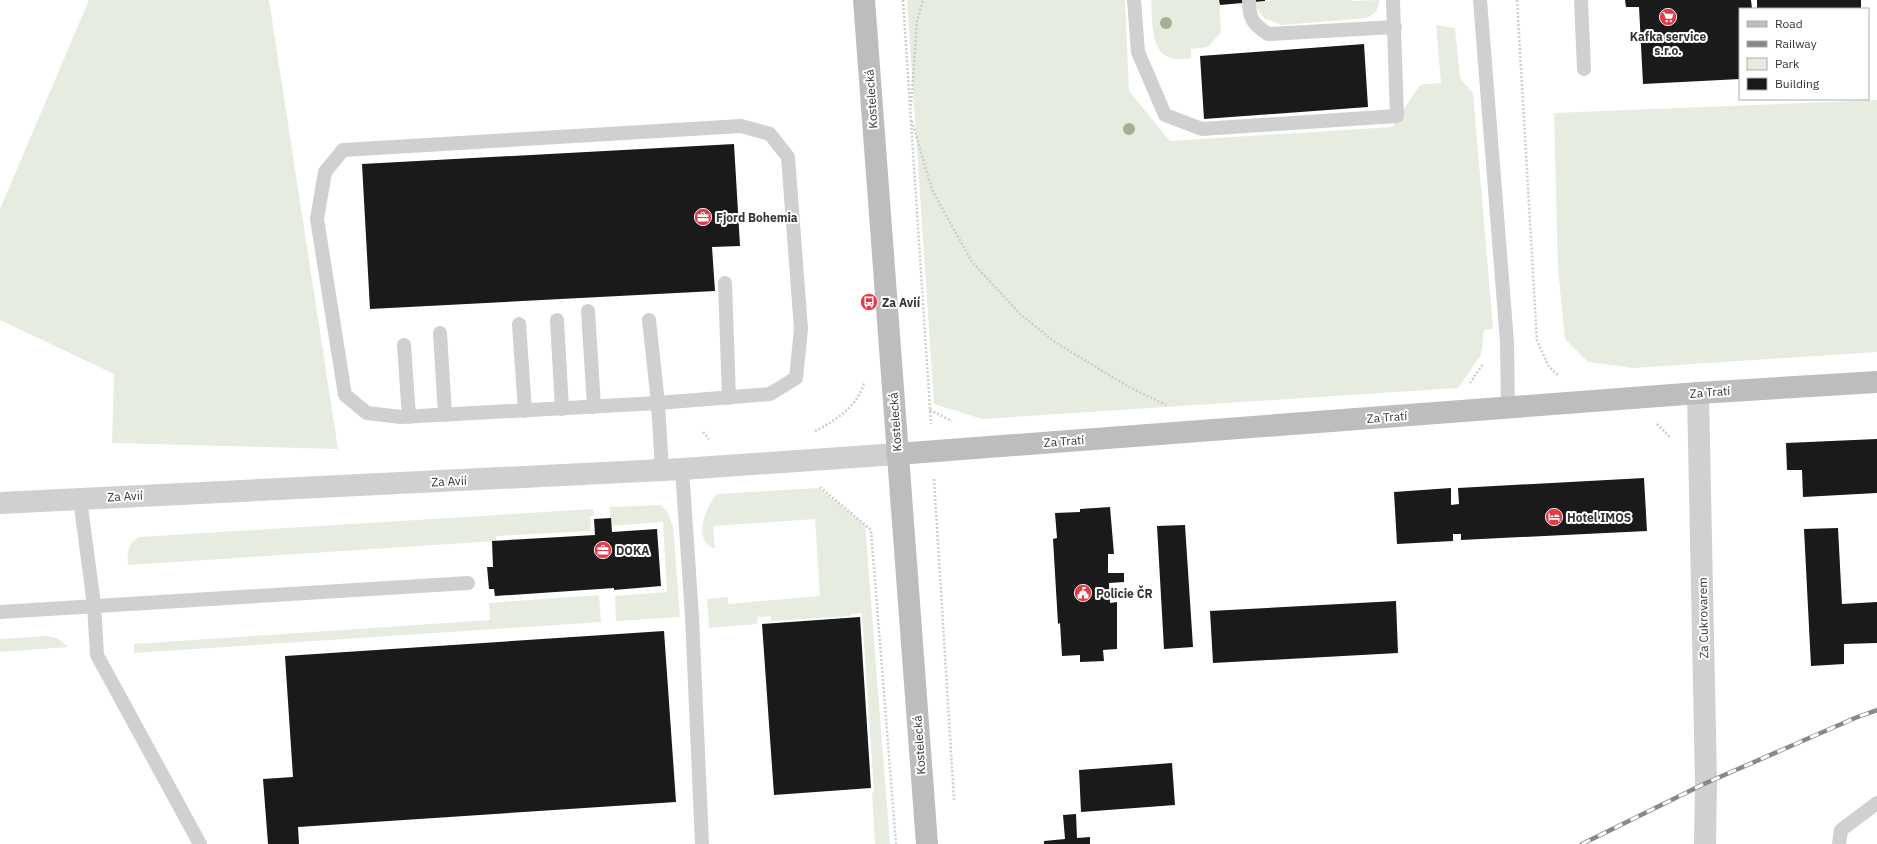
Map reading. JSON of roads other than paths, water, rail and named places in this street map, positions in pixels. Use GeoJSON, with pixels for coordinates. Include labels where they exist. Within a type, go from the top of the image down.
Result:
{"type":"FeatureCollection","features":[{"type":"Feature","properties":{"kind":"street","name":"Kostelecká"},"geometry":{"type":"LineString","coordinates":[[864,0],[927,844]]}},
{"type":"Feature","properties":{"kind":"street","name":"Za Tratí"},"geometry":{"type":"LineString","coordinates":[[897,454],[1698,393],[1877,382]]}},
{"type":"Feature","properties":{"kind":"street","name":"Za Cukrovarem"},"geometry":{"type":"LineString","coordinates":[[1698,393],[1706,783],[1705,844]]}},
{"type":"Feature","properties":{"kind":"street","name":"Za Avií"},"geometry":{"type":"LineString","coordinates":[[0,503],[672,470],[897,454]]}},
{"type":"Feature","properties":{"kind":"lane"},"geometry":{"type":"LineString","coordinates":[[1134,0],[1138,52],[1165,115],[1202,129],[1397,116],[1393,0]]}},
{"type":"Feature","properties":{"kind":"lane"},"geometry":{"type":"LineString","coordinates":[[1249,0],[1249,13],[1255,26],[1268,34],[1395,28]]}},
{"type":"Feature","properties":{"kind":"lane"},"geometry":{"type":"LineString","coordinates":[[1480,0],[1507,342],[1508,407]]}},
{"type":"Feature","properties":{"kind":"lane"},"geometry":{"type":"LineString","coordinates":[[1581,0],[1584,69]]}},
{"type":"Feature","properties":{"kind":"lane"},"geometry":{"type":"LineString","coordinates":[[741,126],[770,134],[788,157],[801,329],[796,378],[770,394],[658,403],[409,417],[367,413],[345,396],[318,219],[325,172],[343,150],[741,126]]}},
{"type":"Feature","properties":{"kind":"lane"},"geometry":{"type":"LineString","coordinates":[[725,283],[729,398]]}},
{"type":"Feature","properties":{"kind":"lane"},"geometry":{"type":"LineString","coordinates":[[588,311],[594,407]]}},
{"type":"Feature","properties":{"kind":"lane"},"geometry":{"type":"LineString","coordinates":[[557,320],[562,408]]}},
{"type":"Feature","properties":{"kind":"lane"},"geometry":{"type":"LineString","coordinates":[[648,320],[658,403],[672,470],[692,616],[702,844]]}},
{"type":"Feature","properties":{"kind":"lane"},"geometry":{"type":"LineString","coordinates":[[519,324],[525,411]]}},
{"type":"Feature","properties":{"kind":"lane"},"geometry":{"type":"LineString","coordinates":[[440,333],[445,415]]}},
{"type":"Feature","properties":{"kind":"lane"},"geometry":{"type":"LineString","coordinates":[[404,345],[409,417]]}},
{"type":"Feature","properties":{"kind":"lane"},"geometry":{"type":"LineString","coordinates":[[80,499],[94,605],[97,655],[200,844]]}},
{"type":"Feature","properties":{"kind":"lane"},"geometry":{"type":"LineString","coordinates":[[0,612],[468,583]]}},
{"type":"Feature","properties":{"kind":"lane"},"geometry":{"type":"LineString","coordinates":[[1839,844],[1841,830],[1877,803]]}},
{"type":"Feature","properties":{"kind":"railway"},"geometry":{"type":"LineString","coordinates":[[1582,844],[1706,783],[1855,718],[1877,710]]}},
{"type":"Feature","properties":{"kind":"place","name":"Kafka service s.r.o."},"geometry":{"type":"Point","coordinates":[1668,17]}},
{"type":"Feature","properties":{"kind":"place","name":"Fjord Bohemia"},"geometry":{"type":"Point","coordinates":[703,217]}},
{"type":"Feature","properties":{"kind":"place","name":"Za Avií"},"geometry":{"type":"Point","coordinates":[869,302]}},
{"type":"Feature","properties":{"kind":"place","name":"Hotel IMOS"},"geometry":{"type":"Point","coordinates":[1554,517]}},
{"type":"Feature","properties":{"kind":"place","name":"DOKA"},"geometry":{"type":"Point","coordinates":[603,550]}},
{"type":"Feature","properties":{"kind":"place","name":"Policie ČR"},"geometry":{"type":"Point","coordinates":[1083,593]}}]}
